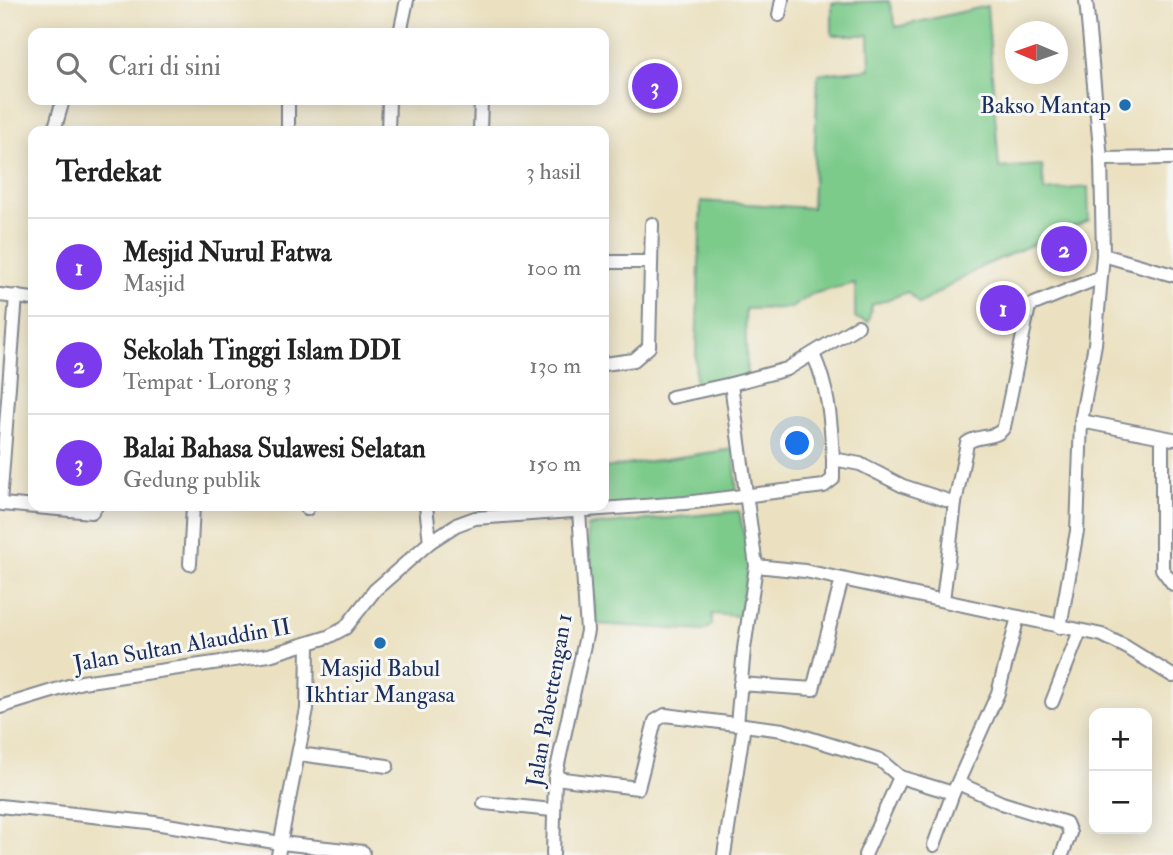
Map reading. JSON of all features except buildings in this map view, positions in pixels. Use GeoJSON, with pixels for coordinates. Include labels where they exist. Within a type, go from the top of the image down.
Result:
{"type":"FeatureCollection","features":[{"type":"Feature","properties":{"kind":"street"},"geometry":{"type":"LineString","coordinates":[[401,28],[407,0]]}},
{"type":"Feature","properties":{"kind":"street"},"geometry":{"type":"LineString","coordinates":[[779,15],[782,0]]}},
{"type":"Feature","properties":{"kind":"street"},"geometry":{"type":"LineString","coordinates":[[1060,627],[1077,531],[1081,421],[1095,344],[1103,255],[1101,159],[1086,0]]}},
{"type":"Feature","properties":{"kind":"street"},"geometry":{"type":"LineString","coordinates":[[55,126],[62,105]]}},
{"type":"Feature","properties":{"kind":"street"},"geometry":{"type":"LineString","coordinates":[[288,105],[288,126]]}},
{"type":"Feature","properties":{"kind":"street"},"geometry":{"type":"LineString","coordinates":[[388,126],[389,105]]}},
{"type":"Feature","properties":{"kind":"street"},"geometry":{"type":"LineString","coordinates":[[480,126],[481,105]]}},
{"type":"Feature","properties":{"kind":"street"},"geometry":{"type":"LineString","coordinates":[[1101,159],[1173,158]]}},
{"type":"Feature","properties":{"kind":"street"},"geometry":{"type":"LineString","coordinates":[[609,363],[634,360],[649,347],[652,224]]}},
{"type":"Feature","properties":{"kind":"street"},"geometry":{"type":"LineString","coordinates":[[1103,255],[1173,275]]}},
{"type":"Feature","properties":{"kind":"street"},"geometry":{"type":"LineString","coordinates":[[609,262],[651,262]]}},
{"type":"Feature","properties":{"kind":"street"},"geometry":{"type":"LineString","coordinates":[[943,600],[955,503],[967,443],[1001,432],[1004,427],[1029,306],[1101,277]]}},
{"type":"Feature","properties":{"kind":"street"},"geometry":{"type":"LineString","coordinates":[[0,295],[28,298]]}},
{"type":"Feature","properties":{"kind":"street"},"geometry":{"type":"LineString","coordinates":[[16,296],[1,503],[28,506]]}},
{"type":"Feature","properties":{"kind":"street"},"geometry":{"type":"LineString","coordinates":[[672,397],[776,374],[858,326]]}},
{"type":"Feature","properties":{"kind":"street"},"geometry":{"type":"LineString","coordinates":[[813,354],[824,382],[831,413],[833,459],[860,464],[903,486],[955,503]]}},
{"type":"Feature","properties":{"kind":"street"},"geometry":{"type":"LineString","coordinates":[[724,855],[740,725],[740,684],[757,566],[732,384]]}},
{"type":"Feature","properties":{"kind":"street"},"geometry":{"type":"LineString","coordinates":[[1081,421],[1167,439],[1163,569],[1165,577],[1173,584]]}},
{"type":"Feature","properties":{"kind":"street","name":"Jalan Sultan Alauddin II"},"geometry":{"type":"LineString","coordinates":[[609,509],[685,503],[828,485],[832,479],[833,459]]}},
{"type":"Feature","properties":{"kind":"street"},"geometry":{"type":"LineString","coordinates":[[190,564],[193,511]]}},
{"type":"Feature","properties":{"kind":"street"},"geometry":{"type":"LineString","coordinates":[[427,511],[430,542]]}},
{"type":"Feature","properties":{"kind":"street","name":"Jalan Sultan Alauddin II"},"geometry":{"type":"LineString","coordinates":[[0,706],[82,682],[269,655],[308,644],[345,628],[375,590],[430,542],[456,525],[475,518],[579,511]]}},
{"type":"Feature","properties":{"kind":"street","name":"Jalan Pabettengan 1"},"geometry":{"type":"LineString","coordinates":[[553,855],[552,810],[555,778],[587,631],[579,511]]}},
{"type":"Feature","properties":{"kind":"street"},"geometry":{"type":"LineString","coordinates":[[757,566],[805,570],[1080,631],[1116,641],[1173,676]]}},
{"type":"Feature","properties":{"kind":"street"},"geometry":{"type":"LineString","coordinates":[[740,684],[813,689],[842,579]]}},
{"type":"Feature","properties":{"kind":"street"},"geometry":{"type":"LineString","coordinates":[[934,845],[998,693],[1018,618]]}},
{"type":"Feature","properties":{"kind":"street"},"geometry":{"type":"LineString","coordinates":[[1052,702],[1080,631]]}},
{"type":"Feature","properties":{"kind":"street"},"geometry":{"type":"LineString","coordinates":[[280,849],[310,688],[308,644]]}},
{"type":"Feature","properties":{"kind":"street"},"geometry":{"type":"LineString","coordinates":[[555,778],[637,788],[659,717],[783,730],[880,760],[900,777],[956,788],[1066,823],[1070,833],[1062,855]]}},
{"type":"Feature","properties":{"kind":"street"},"geometry":{"type":"LineString","coordinates":[[299,754],[387,766]]}},
{"type":"Feature","properties":{"kind":"street"},"geometry":{"type":"LineString","coordinates":[[865,855],[900,777]]}},
{"type":"Feature","properties":{"kind":"street"},"geometry":{"type":"LineString","coordinates":[[484,803],[552,810]]}},
{"type":"Feature","properties":{"kind":"street"},"geometry":{"type":"LineString","coordinates":[[0,806],[148,822],[280,849],[362,852]]}},
{"type":"Feature","properties":{"kind":"green space"},"geometry":{"type":"Polygon","coordinates":[[[889,1],[896,27],[987,6],[999,168],[1042,165],[1044,191],[1088,187],[1089,220],[983,266],[919,304],[908,292],[872,305],[868,322],[855,318],[855,283],[812,294],[791,308],[745,309],[747,376],[695,388],[701,201],[812,208],[818,74],[870,69],[869,35],[832,35],[832,3],[889,1]]]}},
{"type":"Feature","properties":{"kind":"green space"},"geometry":{"type":"Polygon","coordinates":[[[734,449],[737,499],[585,518],[584,511],[609,511],[609,467],[734,449]]]}},
{"type":"Feature","properties":{"kind":"green space"},"geometry":{"type":"Polygon","coordinates":[[[739,511],[750,562],[739,616],[712,614],[712,625],[703,631],[596,624],[587,526],[739,511]]]}},
{"type":"Feature","properties":{"kind":"place","name":"Balai Bahasa Sulawesi Selatan"},"geometry":{"type":"Point","coordinates":[655,86]}},
{"type":"Feature","properties":{"kind":"place","name":"Bakso Mantap"},"geometry":{"type":"Point","coordinates":[1125,105]}},
{"type":"Feature","properties":{"kind":"place","name":"Sekolah Tinggi Islam DDI"},"geometry":{"type":"Point","coordinates":[1064,249]}},
{"type":"Feature","properties":{"kind":"place","name":"Mesjid Nurul Fatwa"},"geometry":{"type":"Point","coordinates":[1003,308]}},
{"type":"Feature","properties":{"kind":"place","name":"Masjid Babul Ikhtiar Mangasa"},"geometry":{"type":"Point","coordinates":[380,643]}}]}
